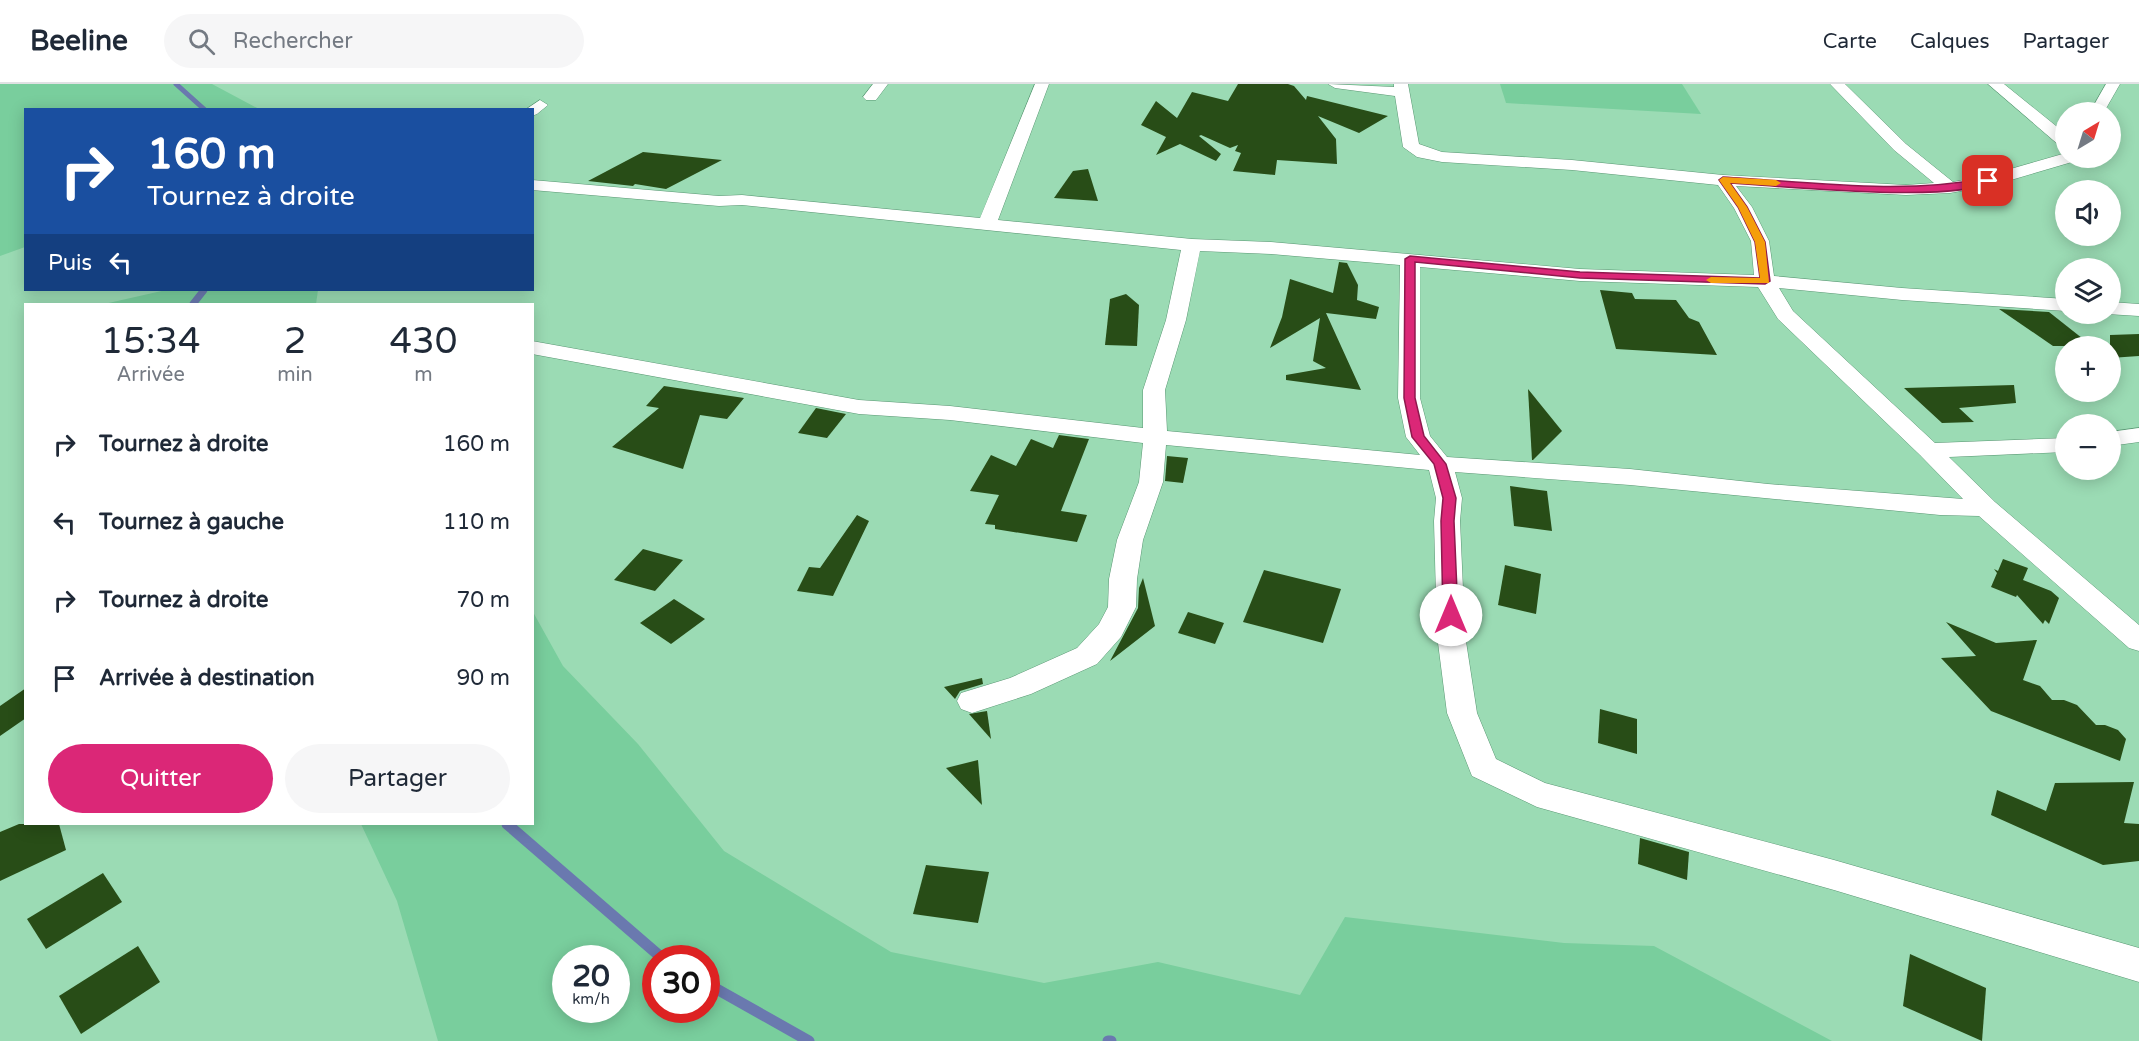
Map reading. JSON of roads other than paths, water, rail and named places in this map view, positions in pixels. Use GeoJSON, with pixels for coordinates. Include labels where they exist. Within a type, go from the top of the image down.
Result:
{"type":"FeatureCollection","features":[{"type":"Feature","properties":{"kind":"street"},"geometry":{"type":"LineString","coordinates":[[871,97],[881,84]]}},
{"type":"Feature","properties":{"kind":"street"},"geometry":{"type":"LineString","coordinates":[[987,224],[1042,84]]}},
{"type":"Feature","properties":{"kind":"street"},"geometry":{"type":"LineString","coordinates":[[1335,84],[1401,88],[1411,147],[1423,153],[1442,157],[1572,165],[1723,180],[1906,190],[1950,188],[1988,181],[2055,161]]}},
{"type":"Feature","properties":{"kind":"street"},"geometry":{"type":"LineString","coordinates":[[1837,84],[1900,147],[1950,188]]}},
{"type":"Feature","properties":{"kind":"street"},"geometry":{"type":"LineString","coordinates":[[1995,84],[2055,134]]}},
{"type":"Feature","properties":{"kind":"street"},"geometry":{"type":"LineString","coordinates":[[2103,102],[2113,84]]}},
{"type":"Feature","properties":{"kind":"street"},"geometry":{"type":"LineString","coordinates":[[1723,180],[1743,207],[1760,242],[1765,281],[1785,315],[1929,450],[1986,508],[2139,641]]}},
{"type":"Feature","properties":{"kind":"street"},"geometry":{"type":"LineString","coordinates":[[534,185],[719,201],[742,200],[1192,245],[1410,259],[1580,275],[1765,281],[1902,294],[2055,304]]}},
{"type":"Feature","properties":{"kind":"street"},"geometry":{"type":"LineString","coordinates":[[972,701],[1020,686],[1088,656],[1111,630],[1122,607],[1123,579],[1130,540],[1151,482],[1155,437],[1154,390],[1176,320],[1192,245]]}},
{"type":"Feature","properties":{"kind":"street"},"geometry":{"type":"LineString","coordinates":[[1410,259],[1409,398],[1418,437],[1440,464],[1449,498],[1451,635],[1462,713],[1483,767],[1548,797],[1834,875],[2139,965]]}},
{"type":"Feature","properties":{"kind":"street"},"geometry":{"type":"LineString","coordinates":[[2121,309],[2139,310]]}},
{"type":"Feature","properties":{"kind":"street"},"geometry":{"type":"LineString","coordinates":[[534,347],[859,407],[950,413],[1155,437],[1440,464],[1630,477],[1940,507],[1986,508]]}},
{"type":"Feature","properties":{"kind":"street"},"geometry":{"type":"LineString","coordinates":[[2121,437],[2139,435]]}},
{"type":"Feature","properties":{"kind":"street"},"geometry":{"type":"LineString","coordinates":[[1929,450],[2055,445]]}},
{"type":"Feature","properties":{"kind":"waterway"},"geometry":{"type":"LineString","coordinates":[[176,84],[203,108]]}},
{"type":"Feature","properties":{"kind":"waterway"},"geometry":{"type":"LineString","coordinates":[[194,303],[203,291]]}},
{"type":"Feature","properties":{"kind":"waterway"},"geometry":{"type":"LineString","coordinates":[[508,825],[647,945]]}},
{"type":"Feature","properties":{"kind":"waterway"},"geometry":{"type":"LineString","coordinates":[[720,991],[809,1041]]}}]}
